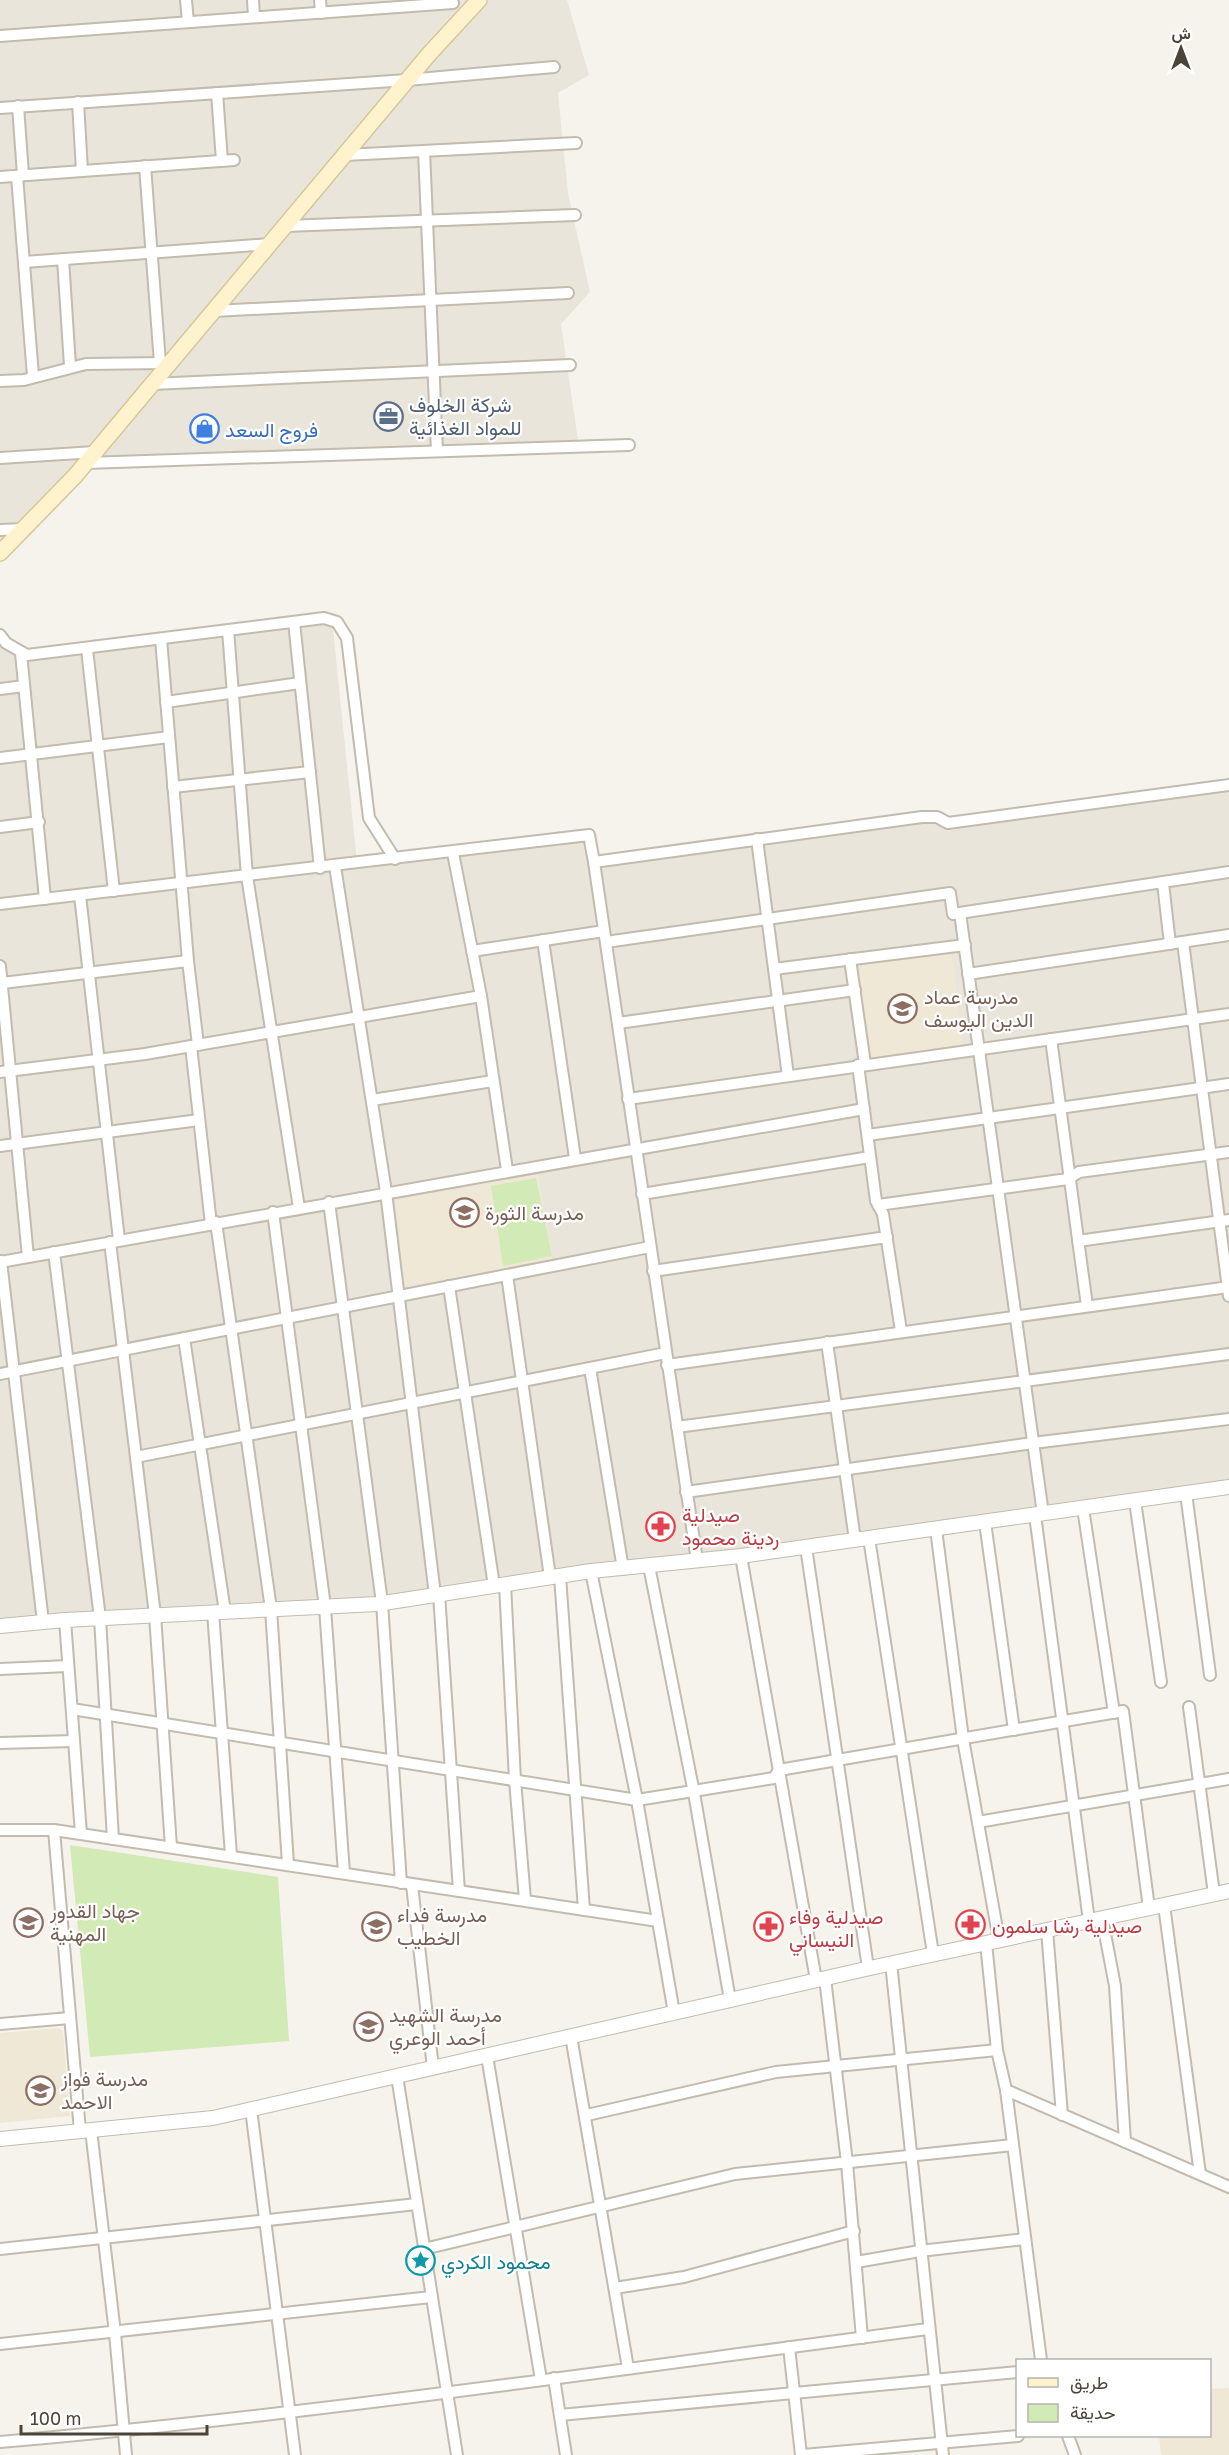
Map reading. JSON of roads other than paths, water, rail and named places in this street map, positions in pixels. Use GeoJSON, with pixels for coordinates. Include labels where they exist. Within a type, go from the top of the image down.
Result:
{"type":"FeatureCollection","features":[{"type":"Feature","properties":{"kind":"main road"},"geometry":{"type":"LineString","coordinates":[[0,554],[91,458],[152,384],[165,363],[214,311],[407,80],[479,0]]}},
{"type":"Feature","properties":{"kind":"street"},"geometry":{"type":"LineString","coordinates":[[186,0],[188,22]]}},
{"type":"Feature","properties":{"kind":"street"},"geometry":{"type":"LineString","coordinates":[[253,0],[254,18]]}},
{"type":"Feature","properties":{"kind":"street"},"geometry":{"type":"LineString","coordinates":[[320,0],[321,13]]}},
{"type":"Feature","properties":{"kind":"street"},"geometry":{"type":"LineString","coordinates":[[0,36],[321,13],[387,4],[453,2],[455,26]]}},
{"type":"Feature","properties":{"kind":"street"},"geometry":{"type":"LineString","coordinates":[[0,108],[407,80],[554,67]]}},
{"type":"Feature","properties":{"kind":"street"},"geometry":{"type":"LineString","coordinates":[[0,177],[228,160],[217,93]]}},
{"type":"Feature","properties":{"kind":"street"},"geometry":{"type":"LineString","coordinates":[[78,102],[82,171]]}},
{"type":"Feature","properties":{"kind":"street"},"geometry":{"type":"LineString","coordinates":[[18,106],[24,262],[33,376]]}},
{"type":"Feature","properties":{"kind":"street"},"geometry":{"type":"LineString","coordinates":[[345,155],[576,143]]}},
{"type":"Feature","properties":{"kind":"street"},"geometry":{"type":"LineString","coordinates":[[424,151],[437,452]]}},
{"type":"Feature","properties":{"kind":"street"},"geometry":{"type":"LineString","coordinates":[[0,381],[33,376],[70,366],[165,363],[152,253],[145,166]]}},
{"type":"Feature","properties":{"kind":"street"},"geometry":{"type":"LineString","coordinates":[[285,226],[575,215]]}},
{"type":"Feature","properties":{"kind":"street"},"geometry":{"type":"LineString","coordinates":[[24,262],[270,244]]}},
{"type":"Feature","properties":{"kind":"street"},"geometry":{"type":"LineString","coordinates":[[63,259],[70,366]]}},
{"type":"Feature","properties":{"kind":"street"},"geometry":{"type":"LineString","coordinates":[[214,311],[568,293]]}},
{"type":"Feature","properties":{"kind":"street"},"geometry":{"type":"LineString","coordinates":[[152,384],[570,365]]}},
{"type":"Feature","properties":{"kind":"street"},"geometry":{"type":"LineString","coordinates":[[0,458],[437,452],[629,445]]}},
{"type":"Feature","properties":{"kind":"street"},"geometry":{"type":"LineString","coordinates":[[0,530],[24,529]]}},
{"type":"Feature","properties":{"kind":"street"},"geometry":{"type":"LineString","coordinates":[[0,635],[6,644],[21,653],[87,649],[294,622],[332,619],[338,622],[347,638],[369,818],[395,859]]}},
{"type":"Feature","properties":{"kind":"street"},"geometry":{"type":"LineString","coordinates":[[294,622],[320,868]]}},
{"type":"Feature","properties":{"kind":"street"},"geometry":{"type":"LineString","coordinates":[[228,630],[248,876],[299,1208]]}},
{"type":"Feature","properties":{"kind":"street"},"geometry":{"type":"LineString","coordinates":[[161,639],[199,1120],[213,1223],[232,1329],[245,1436],[271,1609],[288,1864]]}},
{"type":"Feature","properties":{"kind":"street"},"geometry":{"type":"LineString","coordinates":[[87,649],[114,891]]}},
{"type":"Feature","properties":{"kind":"street"},"geometry":{"type":"LineString","coordinates":[[21,653],[45,898]]}},
{"type":"Feature","properties":{"kind":"street"},"geometry":{"type":"LineString","coordinates":[[166,702],[300,683]]}},
{"type":"Feature","properties":{"kind":"street"},"geometry":{"type":"LineString","coordinates":[[0,689],[24,686]]}},
{"type":"Feature","properties":{"kind":"street"},"geometry":{"type":"LineString","coordinates":[[0,758],[169,737]]}},
{"type":"Feature","properties":{"kind":"street"},"geometry":{"type":"LineString","coordinates":[[173,787],[310,772]]}},
{"type":"Feature","properties":{"kind":"street"},"geometry":{"type":"LineString","coordinates":[[594,862],[922,817],[937,817],[948,823],[1229,785]]}},
{"type":"Feature","properties":{"kind":"street"},"geometry":{"type":"LineString","coordinates":[[0,827],[39,822]]}},
{"type":"Feature","properties":{"kind":"street"},"geometry":{"type":"LineString","coordinates":[[0,904],[453,853],[589,835],[697,1561]]}},
{"type":"Feature","properties":{"kind":"street"},"geometry":{"type":"LineString","coordinates":[[757,839],[788,1076]]}},
{"type":"Feature","properties":{"kind":"street"},"geometry":{"type":"LineString","coordinates":[[453,853],[481,996],[507,1170]]}},
{"type":"Feature","properties":{"kind":"street"},"geometry":{"type":"LineString","coordinates":[[335,866],[386,1192],[437,1595],[459,1891]]}},
{"type":"Feature","properties":{"kind":"street"},"geometry":{"type":"LineString","coordinates":[[472,951],[543,940],[605,936],[767,919],[950,893],[952,914],[1229,872]]}},
{"type":"Feature","properties":{"kind":"street"},"geometry":{"type":"LineString","coordinates":[[1163,883],[1170,944]]}},
{"type":"Feature","properties":{"kind":"street"},"geometry":{"type":"LineString","coordinates":[[80,895],[106,1132],[123,1350],[155,1615],[171,1847]]}},
{"type":"Feature","properties":{"kind":"street"},"geometry":{"type":"LineString","coordinates":[[960,913],[1025,1380],[1074,1806],[1095,1920],[1115,1986],[1125,2142]]}},
{"type":"Feature","properties":{"kind":"street"},"geometry":{"type":"LineString","coordinates":[[968,974],[1229,935]]}},
{"type":"Feature","properties":{"kind":"street"},"geometry":{"type":"LineString","coordinates":[[543,940],[575,1158]]}},
{"type":"Feature","properties":{"kind":"street"},"geometry":{"type":"LineString","coordinates":[[667,1365],[1087,1306],[1229,1290],[1224,1221],[1210,1154],[1183,942]]}},
{"type":"Feature","properties":{"kind":"street"},"geometry":{"type":"LineString","coordinates":[[774,969],[964,945]]}},
{"type":"Feature","properties":{"kind":"street"},"geometry":{"type":"LineString","coordinates":[[850,959],[855,990],[870,1157],[878,1205],[883,1214],[901,1331]]}},
{"type":"Feature","properties":{"kind":"street"},"geometry":{"type":"LineString","coordinates":[[2,983],[188,961]]}},
{"type":"Feature","properties":{"kind":"street"},"geometry":{"type":"LineString","coordinates":[[0,966],[5,1072],[17,1144],[28,1257]]}},
{"type":"Feature","properties":{"kind":"street"},"geometry":{"type":"LineString","coordinates":[[618,1023],[855,990]]}},
{"type":"Feature","properties":{"kind":"street"},"geometry":{"type":"LineString","coordinates":[[5,1072],[194,1045],[481,996]]}},
{"type":"Feature","properties":{"kind":"street"},"geometry":{"type":"LineString","coordinates":[[628,1099],[861,1064],[978,1050],[1229,1014]]}},
{"type":"Feature","properties":{"kind":"street"},"geometry":{"type":"LineString","coordinates":[[1051,1039],[1087,1306]]}},
{"type":"Feature","properties":{"kind":"street"},"geometry":{"type":"LineString","coordinates":[[372,1100],[493,1081]]}},
{"type":"Feature","properties":{"kind":"street"},"geometry":{"type":"LineString","coordinates":[[867,1135],[1229,1084]]}},
{"type":"Feature","properties":{"kind":"street"},"geometry":{"type":"LineString","coordinates":[[43,1622],[1,1262],[507,1170],[864,1109]]}},
{"type":"Feature","properties":{"kind":"street"},"geometry":{"type":"LineString","coordinates":[[0,1146],[199,1120]]}},
{"type":"Feature","properties":{"kind":"street"},"geometry":{"type":"LineString","coordinates":[[878,1205],[1070,1178],[1079,1172],[1229,1152]]}},
{"type":"Feature","properties":{"kind":"street"},"geometry":{"type":"LineString","coordinates":[[642,1194],[870,1157]]}},
{"type":"Feature","properties":{"kind":"street"},"geometry":{"type":"LineString","coordinates":[[329,1202],[382,1603],[393,1761],[407,1884],[433,2068]]}},
{"type":"Feature","properties":{"kind":"street"},"geometry":{"type":"LineString","coordinates":[[273,1212],[325,1607],[344,1873]]}},
{"type":"Feature","properties":{"kind":"street"},"geometry":{"type":"LineString","coordinates":[[1078,1241],[1224,1221]]}},
{"type":"Feature","properties":{"kind":"street"},"geometry":{"type":"LineString","coordinates":[[653,1271],[887,1237]]}},
{"type":"Feature","properties":{"kind":"street"},"geometry":{"type":"LineString","coordinates":[[0,1374],[650,1247]]}},
{"type":"Feature","properties":{"kind":"street"},"geometry":{"type":"LineString","coordinates":[[54,1252],[100,1618],[113,1839]]}},
{"type":"Feature","properties":{"kind":"street"},"geometry":{"type":"LineString","coordinates":[[507,1275],[555,1577],[576,1790],[584,1910]]}},
{"type":"Feature","properties":{"kind":"street"},"geometry":{"type":"LineString","coordinates":[[449,1286],[499,1585],[525,1900]]}},
{"type":"Feature","properties":{"kind":"street"},"geometry":{"type":"LineString","coordinates":[[184,1338],[200,1445],[219,1612],[221,1733],[231,1856]]}},
{"type":"Feature","properties":{"kind":"street"},"geometry":{"type":"LineString","coordinates":[[827,1342],[845,1469],[862,1539],[901,1750],[933,1954]]}},
{"type":"Feature","properties":{"kind":"street"},"geometry":{"type":"LineString","coordinates":[[136,1457],[666,1353]]}},
{"type":"Feature","properties":{"kind":"street"},"geometry":{"type":"LineString","coordinates":[[677,1427],[1229,1354]]}},
{"type":"Feature","properties":{"kind":"street"},"geometry":{"type":"LineString","coordinates":[[590,1368],[624,1569]]}},
{"type":"Feature","properties":{"kind":"street"},"geometry":{"type":"LineString","coordinates":[[687,1492],[1033,1443],[1229,1419]]}},
{"type":"Feature","properties":{"kind":"street"},"geometry":{"type":"LineString","coordinates":[[0,1626],[65,1620],[382,1603],[591,1571],[741,1556],[1229,1487]]}},
{"type":"Feature","properties":{"kind":"street"},"geometry":{"type":"LineString","coordinates":[[1186,1493],[1210,1675]]}},
{"type":"Feature","properties":{"kind":"street"},"geometry":{"type":"LineString","coordinates":[[1135,1501],[1161,1682]]}},
{"type":"Feature","properties":{"kind":"street"},"geometry":{"type":"LineString","coordinates":[[1083,1508],[1114,1713]]}},
{"type":"Feature","properties":{"kind":"street"},"geometry":{"type":"LineString","coordinates":[[985,1522],[1014,1730]]}},
{"type":"Feature","properties":{"kind":"street"},"geometry":{"type":"LineString","coordinates":[[936,1529],[963,1739],[978,1822],[992,1942],[997,2050],[1006,2090],[1041,2359]]}},
{"type":"Feature","properties":{"kind":"street"},"geometry":{"type":"LineString","coordinates":[[806,1547],[868,1968]]}},
{"type":"Feature","properties":{"kind":"street"},"geometry":{"type":"LineString","coordinates":[[741,1556],[778,1770],[821,1979],[836,2066],[854,2231],[862,2338]]}},
{"type":"Feature","properties":{"kind":"street"},"geometry":{"type":"LineString","coordinates":[[649,1566],[694,1793],[730,2000]]}},
{"type":"Feature","properties":{"kind":"street"},"geometry":{"type":"LineString","coordinates":[[591,1571],[638,1800],[674,2013]]}},
{"type":"Feature","properties":{"kind":"street"},"geometry":{"type":"LineString","coordinates":[[65,1620],[81,1834]]}},
{"type":"Feature","properties":{"kind":"street"},"geometry":{"type":"LineString","coordinates":[[0,1669],[69,1666]]}},
{"type":"Feature","properties":{"kind":"street"},"geometry":{"type":"LineString","coordinates":[[1189,1707],[1214,1894]]}},
{"type":"Feature","properties":{"kind":"street"},"geometry":{"type":"LineString","coordinates":[[72,1709],[638,1800],[694,1793],[774,1778],[778,1770]]}},
{"type":"Feature","properties":{"kind":"street"},"geometry":{"type":"LineString","coordinates":[[778,1770],[1123,1712],[1149,1908]]}},
{"type":"Feature","properties":{"kind":"street"},"geometry":{"type":"LineString","coordinates":[[0,1743],[74,1741]]}},
{"type":"Feature","properties":{"kind":"street"},"geometry":{"type":"LineString","coordinates":[[978,1822],[1229,1779]]}},
{"type":"Feature","properties":{"kind":"street"},"geometry":{"type":"LineString","coordinates":[[0,1830],[54,1830],[658,1921]]}},
{"type":"Feature","properties":{"kind":"street"},"geometry":{"type":"LineString","coordinates":[[54,1830],[70,2018],[115,2333],[126,2455]]}},
{"type":"Feature","properties":{"kind":"street"},"geometry":{"type":"LineString","coordinates":[[0,2139],[213,2118],[868,1968],[1214,1894],[1229,1893]]}},
{"type":"Feature","properties":{"kind":"street"},"geometry":{"type":"LineString","coordinates":[[1164,1905],[1200,2174]]}},
{"type":"Feature","properties":{"kind":"street"},"geometry":{"type":"LineString","coordinates":[[1047,1930],[1062,2115]]}},
{"type":"Feature","properties":{"kind":"street"},"geometry":{"type":"LineString","coordinates":[[891,1963],[943,2455]]}},
{"type":"Feature","properties":{"kind":"street"},"geometry":{"type":"LineString","coordinates":[[0,2024],[70,2018]]}},
{"type":"Feature","properties":{"kind":"street"},"geometry":{"type":"LineString","coordinates":[[571,2036],[587,2115],[628,2368]]}},
{"type":"Feature","properties":{"kind":"street"},"geometry":{"type":"LineString","coordinates":[[587,2115],[776,2072],[997,2050]]}},
{"type":"Feature","properties":{"kind":"street"},"geometry":{"type":"LineString","coordinates":[[486,2056],[541,2380]]}},
{"type":"Feature","properties":{"kind":"street"},"geometry":{"type":"LineString","coordinates":[[397,2076],[457,2455]]}},
{"type":"Feature","properties":{"kind":"street"},"geometry":{"type":"LineString","coordinates":[[1006,2090],[1229,2187]]}},
{"type":"Feature","properties":{"kind":"street"},"geometry":{"type":"LineString","coordinates":[[251,2109],[295,2455]]}},
{"type":"Feature","properties":{"kind":"street"},"geometry":{"type":"LineString","coordinates":[[423,2248],[735,2174],[1013,2145]]}},
{"type":"Feature","properties":{"kind":"street"},"geometry":{"type":"LineString","coordinates":[[0,2249],[417,2204]]}},
{"type":"Feature","properties":{"kind":"street"},"geometry":{"type":"LineString","coordinates":[[615,2288],[684,2277],[854,2231]]}},
{"type":"Feature","properties":{"kind":"street"},"geometry":{"type":"LineString","coordinates":[[856,2262],[920,2251],[1025,2239]]}},
{"type":"Feature","properties":{"kind":"street"},"geometry":{"type":"LineString","coordinates":[[0,2344],[431,2297]]}},
{"type":"Feature","properties":{"kind":"street"},"geometry":{"type":"LineString","coordinates":[[0,2442],[124,2431],[290,2410],[446,2394],[928,2329]]}},
{"type":"Feature","properties":{"kind":"street"},"geometry":{"type":"LineString","coordinates":[[789,2347],[802,2455],[1016,2436]]}},
{"type":"Feature","properties":{"kind":"street"},"geometry":{"type":"LineString","coordinates":[[560,2415],[1016,2372]]}},
{"type":"Feature","properties":{"kind":"street"},"geometry":{"type":"LineString","coordinates":[[554,2378],[566,2455]]}},
{"type":"Feature","properties":{"kind":"street"},"geometry":{"type":"LineString","coordinates":[[1068,2437],[1075,2455]]}},
{"type":"Feature","properties":{"kind":"place","name":"شركة الخلوف للمواد الغذائية"},"geometry":{"type":"Point","coordinates":[388,416]}},
{"type":"Feature","properties":{"kind":"place","name":"فروج السعد"},"geometry":{"type":"Point","coordinates":[204,429]}},
{"type":"Feature","properties":{"kind":"place","name":"مدرسة عماد الدين اليوسف"},"geometry":{"type":"Point","coordinates":[903,1008]}},
{"type":"Feature","properties":{"kind":"place","name":"مدرسة الثورة"},"geometry":{"type":"Point","coordinates":[464,1212]}},
{"type":"Feature","properties":{"kind":"place","name":"صيدلية ردينة محمود"},"geometry":{"type":"Point","coordinates":[661,1526]}},
{"type":"Feature","properties":{"kind":"place","name":"جهاد القدور المهنية"},"geometry":{"type":"Point","coordinates":[29,1922]}},
{"type":"Feature","properties":{"kind":"place","name":"صيدلية رشا سلمون"},"geometry":{"type":"Point","coordinates":[971,1925]}},
{"type":"Feature","properties":{"kind":"place","name":"مدرسة فداء الخطيب"},"geometry":{"type":"Point","coordinates":[376,1926]}},
{"type":"Feature","properties":{"kind":"place","name":"صيدلية وفاء النيساني"},"geometry":{"type":"Point","coordinates":[768,1927]}},
{"type":"Feature","properties":{"kind":"place","name":"مدرسة الشهيد أحمد الوعري"},"geometry":{"type":"Point","coordinates":[368,2026]}},
{"type":"Feature","properties":{"kind":"place","name":"مدرسة فواز الاحمد"},"geometry":{"type":"Point","coordinates":[40,2090]}},
{"type":"Feature","properties":{"kind":"place","name":"محمود الكردي"},"geometry":{"type":"Point","coordinates":[420,2261]}}]}
